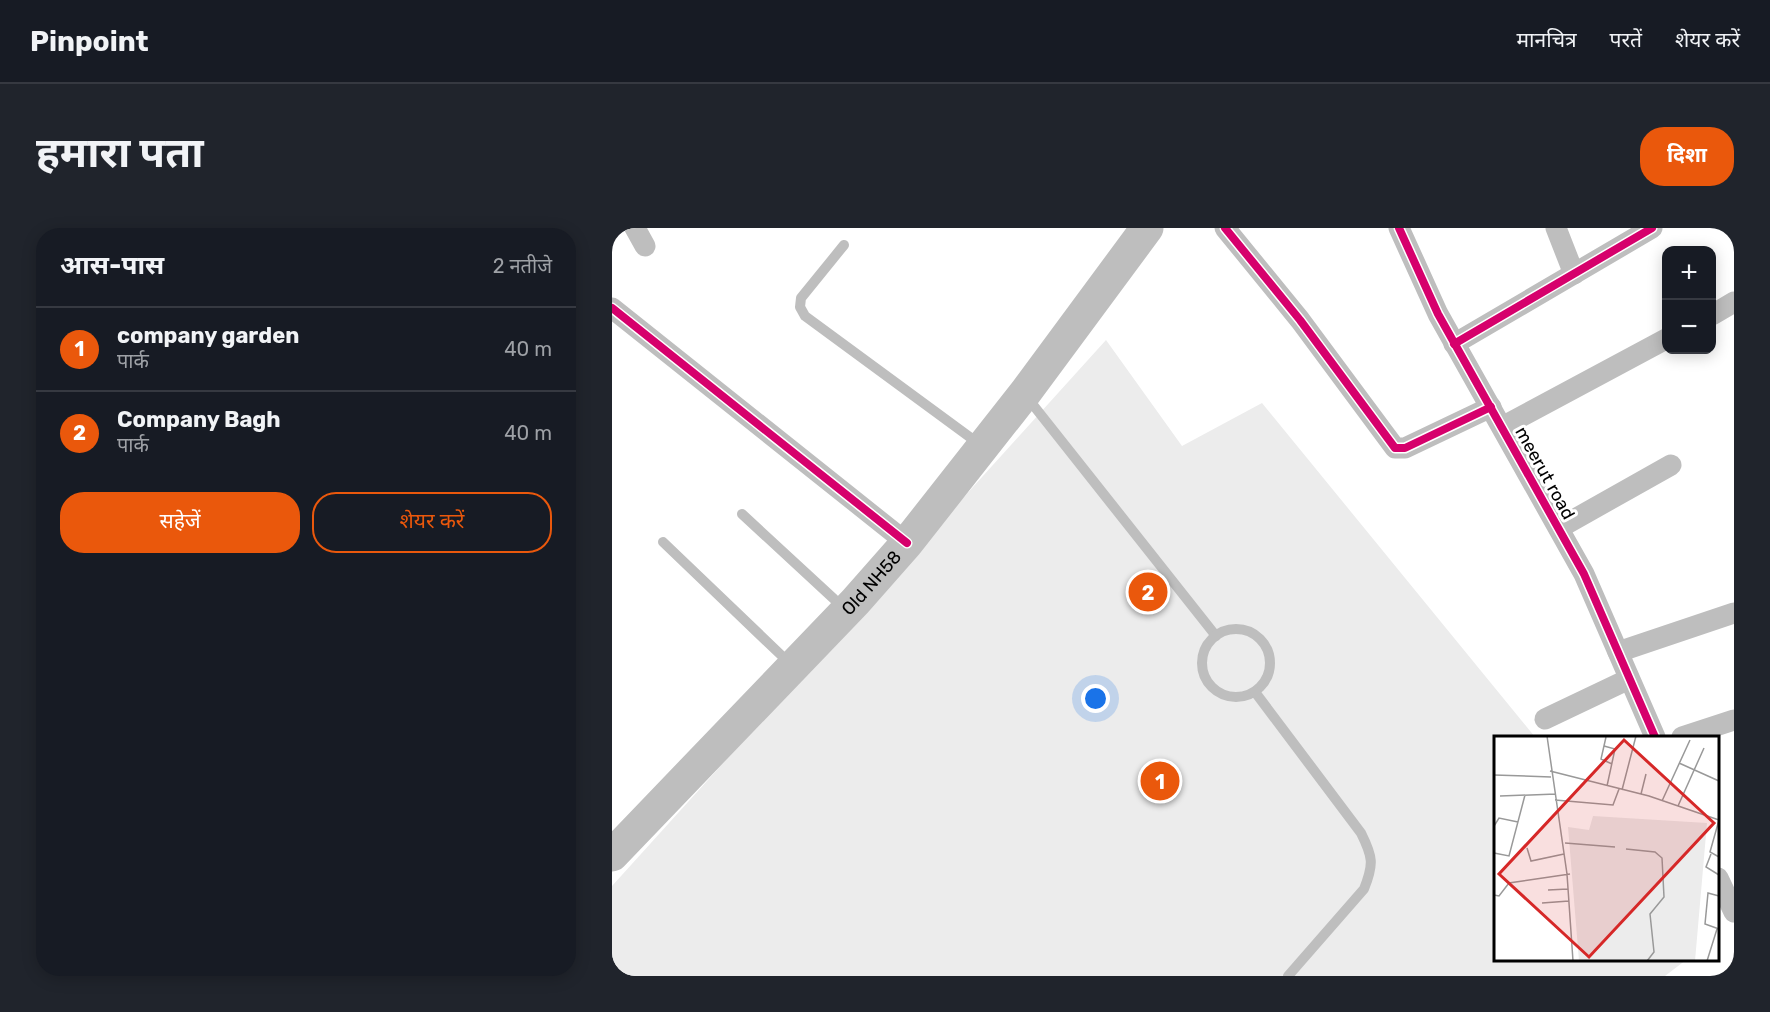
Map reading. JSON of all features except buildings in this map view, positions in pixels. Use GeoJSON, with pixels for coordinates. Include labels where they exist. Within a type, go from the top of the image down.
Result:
{"type":"FeatureCollection","features":[{"type":"Feature","properties":{"kind":"main road","name":"Old NH58"},"geometry":{"type":"LineString","coordinates":[[966,451],[1024,393],[1091,291],[1128,228]]}},
{"type":"Feature","properties":{"kind":"main road","name":"Old NH58"},"geometry":{"type":"LineString","coordinates":[[612,855],[855,602],[966,451],[1091,291],[1147,228]]}},
{"type":"Feature","properties":{"kind":"main road","name":"Old NH58"},"geometry":{"type":"LineString","coordinates":[[612,835],[834,599],[901,538]]}},
{"type":"Feature","properties":{"kind":"street"},"geometry":{"type":"LineString","coordinates":[[1225,228],[1300,320],[1395,448],[1405,448],[1491,407]]}},
{"type":"Feature","properties":{"kind":"street","name":"meerut road"},"geometry":{"type":"LineString","coordinates":[[1399,228],[1454,344],[1584,574],[1654,736]]}},
{"type":"Feature","properties":{"kind":"street"},"geometry":{"type":"LineString","coordinates":[[1556,228],[1574,274]]}},
{"type":"Feature","properties":{"kind":"street"},"geometry":{"type":"LineString","coordinates":[[1454,344],[1652,228]]}},
{"type":"Feature","properties":{"kind":"street"},"geometry":{"type":"LineString","coordinates":[[1716,313],[1734,302]]}},
{"type":"Feature","properties":{"kind":"street"},"geometry":{"type":"LineString","coordinates":[[612,308],[901,538]]}},
{"type":"Feature","properties":{"kind":"street"},"geometry":{"type":"LineString","coordinates":[[1502,427],[1662,341]]}},
{"type":"Feature","properties":{"kind":"street"},"geometry":{"type":"LineString","coordinates":[[1559,528],[1671,465]]}},
{"type":"Feature","properties":{"kind":"street"},"geometry":{"type":"LineString","coordinates":[[1618,652],[1734,613]]}},
{"type":"Feature","properties":{"kind":"street"},"geometry":{"type":"LineString","coordinates":[[1545,720],[1629,680]]}},
{"type":"Feature","properties":{"kind":"street"},"geometry":{"type":"LineString","coordinates":[[1688,736],[1734,720]]}},
{"type":"Feature","properties":{"kind":"street"},"geometry":{"type":"LineString","coordinates":[[1719,880],[1734,912]]}},
{"type":"Feature","properties":{"kind":"lane"},"geometry":{"type":"LineString","coordinates":[[844,245],[801,298],[800,308],[806,316],[966,451]]}},
{"type":"Feature","properties":{"kind":"lane"},"geometry":{"type":"LineString","coordinates":[[1024,393],[1216,636]]}},
{"type":"Feature","properties":{"kind":"lane"},"geometry":{"type":"LineString","coordinates":[[742,514],[834,599]]}},
{"type":"Feature","properties":{"kind":"lane"},"geometry":{"type":"LineString","coordinates":[[663,542],[782,655]]}},
{"type":"Feature","properties":{"kind":"lane"},"geometry":{"type":"LineString","coordinates":[[1237,629],[1257,636],[1264,644],[1271,665],[1269,675],[1255,692],[1233,698],[1212,687],[1202,666],[1208,644],[1216,636],[1237,629]]}},
{"type":"Feature","properties":{"kind":"lane"},"geometry":{"type":"LineString","coordinates":[[1255,692],[1361,833],[1372,855],[1370,873],[1364,889],[1288,976]]}},
{"type":"Feature","properties":{"kind":"shaded area"},"geometry":{"type":"Polygon","coordinates":[[[1106,340],[1182,446],[1262,403],[1534,736],[1494,736],[1494,961],[1685,961],[1665,976],[612,976],[612,886],[1106,340]]]}},
{"type":"Feature","properties":{"kind":"cycle path"},"geometry":{"type":"LineString","coordinates":[[1225,228],[1300,320],[1395,448],[1405,448],[1491,407]]}},
{"type":"Feature","properties":{"kind":"cycle path"},"geometry":{"type":"LineString","coordinates":[[1399,228],[1438,314],[1584,574],[1655,736]]}},
{"type":"Feature","properties":{"kind":"cycle path"},"geometry":{"type":"LineString","coordinates":[[1454,344],[1652,228]]}},
{"type":"Feature","properties":{"kind":"cycle path"},"geometry":{"type":"LineString","coordinates":[[612,308],[907,543]]}},
{"type":"Feature","properties":{"kind":"place","name":"Company Bagh"},"geometry":{"type":"Point","coordinates":[1148,592]}},
{"type":"Feature","properties":{"kind":"place","name":"company garden"},"geometry":{"type":"Point","coordinates":[1160,781]}}]}
